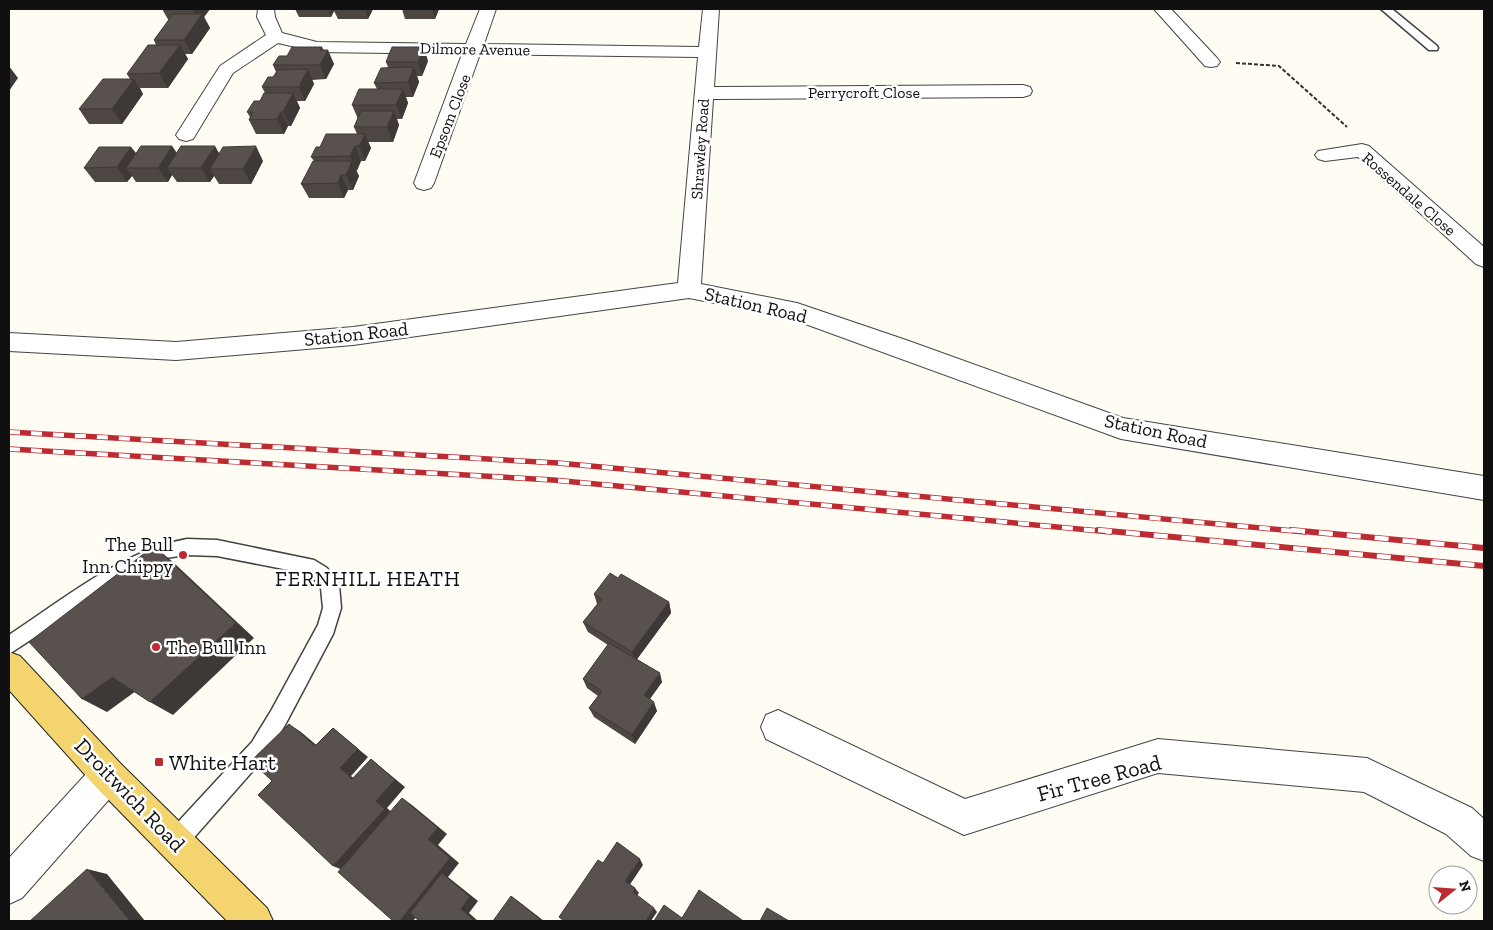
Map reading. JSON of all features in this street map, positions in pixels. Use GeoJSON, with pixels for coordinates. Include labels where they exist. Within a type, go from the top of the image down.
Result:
{"type":"FeatureCollection","features":[{"type":"Feature","properties":{"kind":"main road","name":"Droitwich Road"},"geometry":{"type":"LineString","coordinates":[[9,667],[108,775],[254,921]]}},
{"type":"Feature","properties":{"kind":"street"},"geometry":{"type":"LineString","coordinates":[[186,136],[226,70],[275,37],[266,17],[266,9]]}},
{"type":"Feature","properties":{"kind":"street","name":"Epsom Close"},"geometry":{"type":"LineString","coordinates":[[424,183],[475,49],[488,9]]}},
{"type":"Feature","properties":{"kind":"street","name":"Shrawley Road"},"geometry":{"type":"LineString","coordinates":[[689,290],[711,9]]}},
{"type":"Feature","properties":{"kind":"street"},"geometry":{"type":"LineString","coordinates":[[1162,9],[1210,62]]}},
{"type":"Feature","properties":{"kind":"street","name":"Dilmore Avenue"},"geometry":{"type":"LineString","coordinates":[[275,37],[317,47],[707,52]]}},
{"type":"Feature","properties":{"kind":"street"},"geometry":{"type":"LineString","coordinates":[[1196,47],[1221,43]]}},
{"type":"Feature","properties":{"kind":"street","name":"Perrycroft Close"},"geometry":{"type":"LineString","coordinates":[[704,93],[1023,92]]}},
{"type":"Feature","properties":{"kind":"street","name":"Rossendale Close"},"geometry":{"type":"LineString","coordinates":[[1325,155],[1362,150],[1484,259]]}},
{"type":"Feature","properties":{"kind":"street","name":"Station Road"},"geometry":{"type":"LineString","coordinates":[[9,342],[176,351],[353,336],[689,290],[790,309],[1121,428],[1484,488]]}},
{"type":"Feature","properties":{"kind":"street","name":"Fir Tree Road"},"geometry":{"type":"LineString","coordinates":[[778,727],[964,817],[1158,756],[1367,775],[1460,821],[1484,843]]}},
{"type":"Feature","properties":{"kind":"street"},"geometry":{"type":"LineString","coordinates":[[9,885],[108,775]]}},
{"type":"Feature","properties":{"kind":"lane"},"geometry":{"type":"LineString","coordinates":[[1386,9],[1433,48]]}},
{"type":"Feature","properties":{"kind":"lane"},"geometry":{"type":"LineString","coordinates":[[9,645],[132,564],[164,551],[187,547],[217,548],[308,566],[321,574],[330,585],[332,608],[326,628],[308,663],[259,749],[175,842]]}},
{"type":"Feature","properties":{"kind":"path"},"geometry":{"type":"LineString","coordinates":[[1210,62],[1279,66],[1363,142],[1362,150]]}},
{"type":"Feature","properties":{"kind":"building"},"geometry":{"type":"Polygon","coordinates":[[[173,14],[202,14],[184,40],[154,40],[173,14]]]}},
{"type":"Feature","properties":{"kind":"building"},"geometry":{"type":"Polygon","coordinates":[[[148,45],[180,45],[159,73],[127,74],[148,45]]]}},
{"type":"Feature","properties":{"kind":"building"},"geometry":{"type":"Polygon","coordinates":[[[292,47],[322,47],[320,50],[328,50],[320,65],[273,65],[279,56],[287,56],[292,47]]]}},
{"type":"Feature","properties":{"kind":"building"},"geometry":{"type":"Polygon","coordinates":[[[392,47],[424,47],[418,62],[386,62],[392,47]]]}},
{"type":"Feature","properties":{"kind":"building"},"geometry":{"type":"Polygon","coordinates":[[[414,67],[408,82],[374,83],[381,68],[414,67]]]}},
{"type":"Feature","properties":{"kind":"building"},"geometry":{"type":"Polygon","coordinates":[[[308,69],[299,87],[262,87],[268,77],[273,77],[278,70],[308,69]]]}},
{"type":"Feature","properties":{"kind":"building"},"geometry":{"type":"Polygon","coordinates":[[[103,79],[134,79],[112,109],[79,109],[103,79]]]}},
{"type":"Feature","properties":{"kind":"building"},"geometry":{"type":"Polygon","coordinates":[[[359,89],[403,89],[396,105],[352,105],[359,89]]]}},
{"type":"Feature","properties":{"kind":"building"},"geometry":{"type":"Polygon","coordinates":[[[264,93],[293,93],[277,119],[249,120],[253,112],[247,112],[254,101],[260,101],[264,93]]]}},
{"type":"Feature","properties":{"kind":"building"},"geometry":{"type":"Polygon","coordinates":[[[361,111],[394,111],[387,127],[354,127],[361,111]]]}},
{"type":"Feature","properties":{"kind":"building"},"geometry":{"type":"Polygon","coordinates":[[[326,134],[365,134],[359,146],[355,146],[350,156],[311,157],[316,147],[320,147],[326,134]]]}},
{"type":"Feature","properties":{"kind":"building"},"geometry":{"type":"Polygon","coordinates":[[[141,146],[172,146],[158,168],[126,168],[141,146]]]}},
{"type":"Feature","properties":{"kind":"building"},"geometry":{"type":"Polygon","coordinates":[[[181,146],[215,146],[201,168],[167,168],[181,146]]]}},
{"type":"Feature","properties":{"kind":"building"},"geometry":{"type":"Polygon","coordinates":[[[256,146],[243,169],[210,169],[223,147],[256,146]]]}},
{"type":"Feature","properties":{"kind":"building"},"geometry":{"type":"Polygon","coordinates":[[[99,147],[131,147],[117,167],[84,168],[99,147]]]}},
{"type":"Feature","properties":{"kind":"building"},"geometry":{"type":"Polygon","coordinates":[[[313,161],[352,161],[346,175],[341,175],[338,183],[301,184],[313,161]]]}},
{"type":"Feature","properties":{"kind":"building","name":"The Bull Inn"},"geometry":{"type":"Polygon","coordinates":[[[154,546],[236,623],[150,702],[112,677],[82,699],[29,642],[154,546]]]}},
{"type":"Feature","properties":{"kind":"building"},"geometry":{"type":"Polygon","coordinates":[[[610,573],[618,578],[621,574],[669,602],[632,652],[583,622],[602,599],[594,594],[610,573]]]}},
{"type":"Feature","properties":{"kind":"building"},"geometry":{"type":"Polygon","coordinates":[[[609,643],[660,673],[644,695],[654,702],[632,735],[589,708],[602,691],[583,679],[609,643]]]}},
{"type":"Feature","properties":{"kind":"building"},"geometry":{"type":"Polygon","coordinates":[[[289,724],[315,746],[333,728],[358,749],[340,768],[352,779],[371,759],[395,780],[376,801],[385,809],[333,866],[258,795],[272,781],[251,761],[289,724]]]}},
{"type":"Feature","properties":{"kind":"building"},"geometry":{"type":"Polygon","coordinates":[[[402,798],[438,828],[428,839],[450,858],[400,921],[393,921],[338,872],[402,798]]]}},
{"type":"Feature","properties":{"kind":"building"},"geometry":{"type":"Polygon","coordinates":[[[617,842],[640,859],[625,881],[635,888],[633,892],[654,908],[646,921],[564,921],[559,917],[598,860],[603,863],[617,842]]]}},
{"type":"Feature","properties":{"kind":"building"},"geometry":{"type":"Polygon","coordinates":[[[87,869],[130,921],[30,921],[87,869]]]}},
{"type":"Feature","properties":{"kind":"building"},"geometry":{"type":"Polygon","coordinates":[[[442,873],[470,897],[461,909],[474,921],[419,921],[410,913],[442,873]]]}},
{"type":"Feature","properties":{"kind":"building"},"geometry":{"type":"Polygon","coordinates":[[[699,890],[742,920],[654,921],[664,905],[682,918],[699,890]]]}},
{"type":"Feature","properties":{"kind":"building"},"geometry":{"type":"Polygon","coordinates":[[[511,896],[540,919],[538,921],[493,921],[511,896]]]}},
{"type":"Feature","properties":{"kind":"building"},"geometry":{"type":"Polygon","coordinates":[[[767,908],[789,921],[760,921],[767,908]]]}},
{"type":"Feature","properties":{"kind":"railway"},"geometry":{"type":"LineString","coordinates":[[9,432],[558,463],[1305,532]]}},
{"type":"Feature","properties":{"kind":"railway"},"geometry":{"type":"LineString","coordinates":[[9,449],[553,480],[1111,532]]}},
{"type":"Feature","properties":{"kind":"railway"},"geometry":{"type":"LineString","coordinates":[[1098,530],[1484,566]]}},
{"type":"Feature","properties":{"kind":"railway"},"geometry":{"type":"LineString","coordinates":[[1291,530],[1484,548]]}},
{"type":"Feature","properties":{"kind":"place","name":"The Bull Inn Chippy"},"geometry":{"type":"Point","coordinates":[183,555]}},
{"type":"Feature","properties":{"kind":"place","name":"The Bull Inn"},"geometry":{"type":"Point","coordinates":[156,647]}},
{"type":"Feature","properties":{"kind":"place","name":"White Hart"},"geometry":{"type":"Point","coordinates":[159,762]}},
{"type":"Feature","properties":{"kind":"district","name":"FERNHILL HEATH"},"geometry":{"type":"Point","coordinates":[368,578]}}]}
